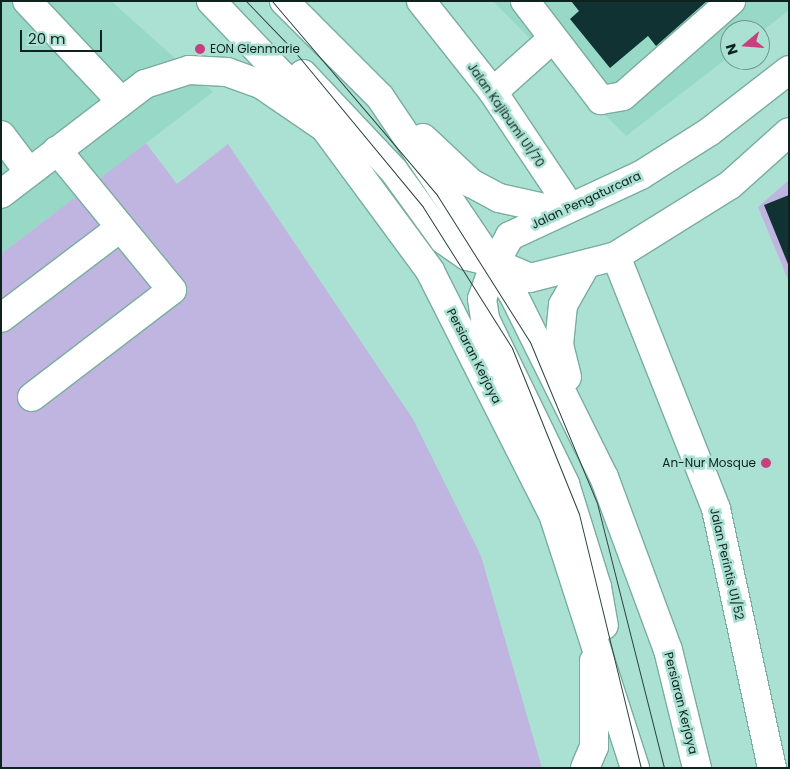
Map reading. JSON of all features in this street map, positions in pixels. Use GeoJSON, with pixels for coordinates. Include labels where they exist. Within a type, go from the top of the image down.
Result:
{"type":"FeatureCollection","features":[{"type":"Feature","properties":{"kind":"main road"},"geometry":{"type":"LineString","coordinates":[[27,1],[121,101]]}},
{"type":"Feature","properties":{"kind":"main road","name":"Persiaran Kerjaya"},"geometry":{"type":"LineString","coordinates":[[211,1],[299,93],[430,271],[553,514],[622,720],[635,768]]}},
{"type":"Feature","properties":{"kind":"main road"},"geometry":{"type":"LineString","coordinates":[[229,1],[258,25],[394,171],[444,240],[468,256],[495,263],[530,278],[584,268],[616,256],[730,185],[789,132]]}},
{"type":"Feature","properties":{"kind":"main road","name":"Persiaran Kerjaya"},"geometry":{"type":"LineString","coordinates":[[284,1],[380,97],[495,263],[604,477],[657,616],[697,768]]}},
{"type":"Feature","properties":{"kind":"main road","name":"Jalan Kajibumi U1/70"},"geometry":{"type":"LineString","coordinates":[[421,1],[493,92],[564,209]]}},
{"type":"Feature","properties":{"kind":"main road"},"geometry":{"type":"LineString","coordinates":[[525,1],[552,39],[601,100],[611,100],[623,96],[731,1]]}},
{"type":"Feature","properties":{"kind":"main road"},"geometry":{"type":"LineString","coordinates":[[493,92],[552,39]]}},
{"type":"Feature","properties":{"kind":"main road"},"geometry":{"type":"LineString","coordinates":[[1,194],[145,84],[190,70],[227,72],[262,85],[325,129]]}},
{"type":"Feature","properties":{"kind":"main road","name":"Jalan Pengaturcara"},"geometry":{"type":"LineString","coordinates":[[622,720],[597,586],[565,484],[485,320],[482,299],[495,263],[510,236],[656,166],[709,132],[789,70]]}},
{"type":"Feature","properties":{"kind":"main road"},"geometry":{"type":"LineString","coordinates":[[380,97],[471,183],[499,198],[564,209]]}},
{"type":"Feature","properties":{"kind":"main road"},"geometry":{"type":"LineString","coordinates":[[1,135],[29,172]]}},
{"type":"Feature","properties":{"kind":"main road"},"geometry":{"type":"LineString","coordinates":[[32,397],[172,290],[57,150]]}},
{"type":"Feature","properties":{"kind":"main road"},"geometry":{"type":"LineString","coordinates":[[1,318],[120,228]]}},
{"type":"Feature","properties":{"kind":"main road","name":"Jalan Perintis U1/52"},"geometry":{"type":"LineString","coordinates":[[616,256],[716,509],[772,768]]}},
{"type":"Feature","properties":{"kind":"main road"},"geometry":{"type":"LineString","coordinates":[[579,426],[558,345],[563,305],[584,268]]}},
{"type":"Feature","properties":{"kind":"main road"},"geometry":{"type":"LineString","coordinates":[[657,616],[677,768]]}},
{"type":"Feature","properties":{"kind":"main road"},"geometry":{"type":"LineString","coordinates":[[584,768],[594,747],[594,640]]}},
{"type":"Feature","properties":{"kind":"shaded area"},"geometry":{"type":"Polygon","coordinates":[[[1,1],[111,1],[213,92],[1,254],[1,1]]]}},
{"type":"Feature","properties":{"kind":"shaded area"},"geometry":{"type":"Polygon","coordinates":[[[493,1],[789,1],[789,10],[770,25],[770,20],[720,20],[720,64],[626,136],[493,1]]]}},
{"type":"Feature","properties":{"kind":"shaded area"},"geometry":{"type":"Polygon","coordinates":[[[146,143],[177,184],[228,144],[413,419],[481,556],[542,768],[1,768],[1,254],[146,143]]]}},
{"type":"Feature","properties":{"kind":"shaded area"},"geometry":{"type":"Polygon","coordinates":[[[789,180],[789,282],[758,207],[789,180]]]}},
{"type":"Feature","properties":{"kind":"building"},"geometry":{"type":"Polygon","coordinates":[[[571,1],[707,1],[656,46],[648,36],[610,68],[570,19],[579,11],[571,1]]]}},
{"type":"Feature","properties":{"kind":"building"},"geometry":{"type":"Polygon","coordinates":[[[789,195],[789,264],[788,264],[764,205],[789,195]]]}},
{"type":"Feature","properties":{"kind":"tram line"},"geometry":{"type":"LineString","coordinates":[[246,1],[295,52],[423,207],[512,348],[579,514],[641,768]]}},
{"type":"Feature","properties":{"kind":"tram line"},"geometry":{"type":"LineString","coordinates":[[272,1],[437,195],[530,342],[597,503],[664,768]]}},
{"type":"Feature","properties":{"kind":"place","name":"EON Glenmarie"},"geometry":{"type":"Point","coordinates":[200,49]}},
{"type":"Feature","properties":{"kind":"place","name":"An-Nur Mosque"},"geometry":{"type":"Point","coordinates":[766,463]}}]}
